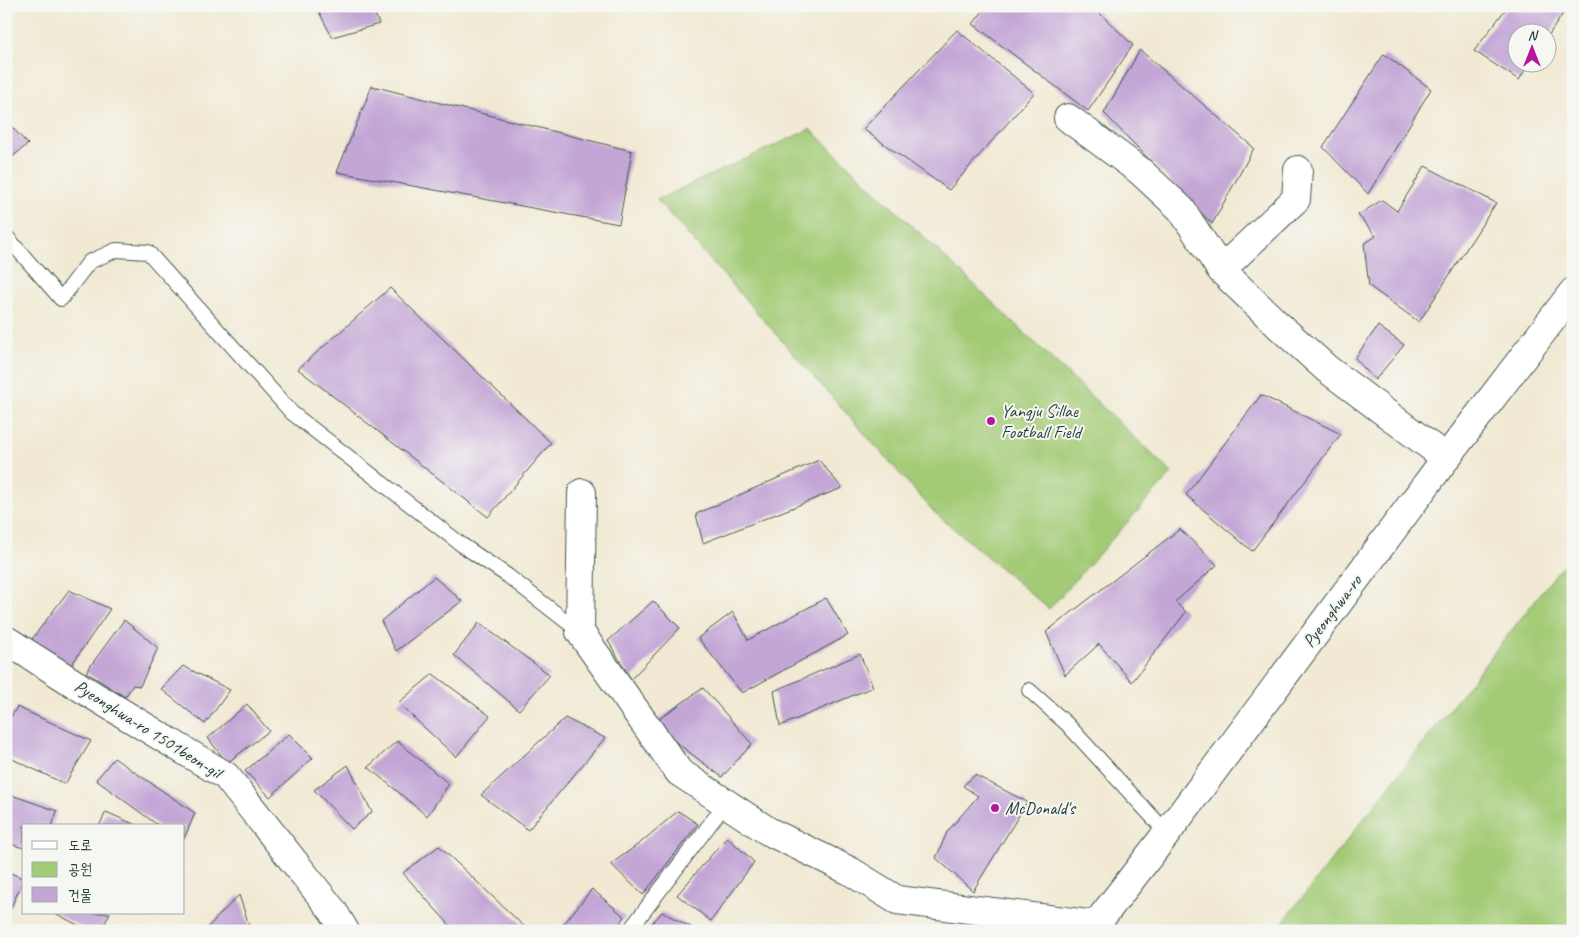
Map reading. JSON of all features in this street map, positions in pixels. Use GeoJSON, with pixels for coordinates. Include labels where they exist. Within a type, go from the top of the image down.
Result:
{"type":"FeatureCollection","features":[{"type":"Feature","properties":{"kind":"street"},"geometry":{"type":"LineString","coordinates":[[1068,118],[1140,171],[1181,209],[1221,270],[1278,325],[1327,369],[1446,458]]}},
{"type":"Feature","properties":{"kind":"street"},"geometry":{"type":"LineString","coordinates":[[1221,270],[1296,199],[1298,170]]}},
{"type":"Feature","properties":{"kind":"street","name":"Pyeonghwa-ro"},"geometry":{"type":"LineString","coordinates":[[1094,928],[1446,458],[1573,292]]}},
{"type":"Feature","properties":{"kind":"street"},"geometry":{"type":"LineString","coordinates":[[582,493],[580,632],[679,772],[768,831],[850,871],[897,900],[1094,928]]}},
{"type":"Feature","properties":{"kind":"street","name":"Pyeonghwa-ro 1501beon-gil"},"geometry":{"type":"LineString","coordinates":[[6,640],[226,776],[333,911],[345,931]]}},
{"type":"Feature","properties":{"kind":"lane"},"geometry":{"type":"LineString","coordinates":[[6,236],[60,299],[89,262],[116,250],[148,252],[292,413],[462,545],[508,576],[580,632]]}},
{"type":"Feature","properties":{"kind":"lane"},"geometry":{"type":"LineString","coordinates":[[1029,690],[1067,724],[1167,832]]}},
{"type":"Feature","properties":{"kind":"lane"},"geometry":{"type":"LineString","coordinates":[[630,931],[726,803]]}},
{"type":"Feature","properties":{"kind":"green space"},"geometry":{"type":"Polygon","coordinates":[[[810,129],[1172,473],[1049,609],[934,512],[657,200],[810,129]]]}},
{"type":"Feature","properties":{"kind":"green space"},"geometry":{"type":"Polygon","coordinates":[[[1573,552],[1573,931],[1276,931],[1573,552]]]}},
{"type":"Feature","properties":{"kind":"building"},"geometry":{"type":"Polygon","coordinates":[[[316,6],[372,6],[379,24],[332,37],[316,6]]]}},
{"type":"Feature","properties":{"kind":"building"},"geometry":{"type":"Polygon","coordinates":[[[987,6],[1092,6],[1133,45],[1088,111],[973,24],[987,6]]]}},
{"type":"Feature","properties":{"kind":"building"},"geometry":{"type":"Polygon","coordinates":[[[1508,6],[1568,6],[1556,24],[1556,22],[1506,22],[1506,72],[1474,51],[1508,6]]]}},
{"type":"Feature","properties":{"kind":"building"},"geometry":{"type":"Polygon","coordinates":[[[957,30],[1034,93],[949,190],[863,129],[957,30]]]}},
{"type":"Feature","properties":{"kind":"building"},"geometry":{"type":"Polygon","coordinates":[[[1140,50],[1254,148],[1212,224],[1104,113],[1140,50]]]}},
{"type":"Feature","properties":{"kind":"building"},"geometry":{"type":"Polygon","coordinates":[[[1384,54],[1431,89],[1368,194],[1323,147],[1384,54]]]}},
{"type":"Feature","properties":{"kind":"building"},"geometry":{"type":"Polygon","coordinates":[[[1507,72],[1524,72],[1519,80],[1507,72]]]}},
{"type":"Feature","properties":{"kind":"building"},"geometry":{"type":"Polygon","coordinates":[[[372,86],[632,151],[619,224],[337,172],[372,86]]]}},
{"type":"Feature","properties":{"kind":"building"},"geometry":{"type":"Polygon","coordinates":[[[6,121],[28,144],[6,162],[6,121]]]}},
{"type":"Feature","properties":{"kind":"building"},"geometry":{"type":"Polygon","coordinates":[[[1425,166],[1496,203],[1419,322],[1369,286],[1364,244],[1376,236],[1358,215],[1382,200],[1397,211],[1425,166]]]}},
{"type":"Feature","properties":{"kind":"building"},"geometry":{"type":"Polygon","coordinates":[[[390,288],[551,443],[488,517],[298,369],[390,288]]]}},
{"type":"Feature","properties":{"kind":"building"},"geometry":{"type":"Polygon","coordinates":[[[1378,326],[1404,345],[1375,380],[1355,358],[1378,326]]]}},
{"type":"Feature","properties":{"kind":"building"},"geometry":{"type":"Polygon","coordinates":[[[1261,395],[1341,434],[1252,551],[1186,495],[1261,395]]]}},
{"type":"Feature","properties":{"kind":"building"},"geometry":{"type":"Polygon","coordinates":[[[819,460],[842,488],[703,543],[696,514],[819,460]]]}},
{"type":"Feature","properties":{"kind":"building"},"geometry":{"type":"Polygon","coordinates":[[[1180,529],[1217,565],[1175,602],[1186,612],[1132,682],[1099,644],[1065,675],[1046,632],[1180,529]]]}},
{"type":"Feature","properties":{"kind":"building"},"geometry":{"type":"Polygon","coordinates":[[[434,577],[462,601],[396,651],[381,621],[434,577]]]}},
{"type":"Feature","properties":{"kind":"building"},"geometry":{"type":"Polygon","coordinates":[[[69,590],[110,609],[70,667],[32,639],[69,590]]]}},
{"type":"Feature","properties":{"kind":"building"},"geometry":{"type":"Polygon","coordinates":[[[826,598],[848,635],[742,693],[698,638],[733,612],[748,640],[826,598]]]}},
{"type":"Feature","properties":{"kind":"building"},"geometry":{"type":"Polygon","coordinates":[[[653,601],[680,628],[631,679],[608,641],[653,601]]]}},
{"type":"Feature","properties":{"kind":"building"},"geometry":{"type":"Polygon","coordinates":[[[124,620],[158,648],[140,686],[133,685],[125,697],[86,672],[124,620]]]}},
{"type":"Feature","properties":{"kind":"building"},"geometry":{"type":"Polygon","coordinates":[[[479,623],[550,675],[519,710],[454,655],[479,623]]]}},
{"type":"Feature","properties":{"kind":"building"},"geometry":{"type":"Polygon","coordinates":[[[860,654],[873,687],[780,726],[774,691],[860,654]]]}},
{"type":"Feature","properties":{"kind":"building"},"geometry":{"type":"Polygon","coordinates":[[[183,666],[230,690],[205,724],[161,689],[183,666]]]}},
{"type":"Feature","properties":{"kind":"building"},"geometry":{"type":"Polygon","coordinates":[[[433,674],[490,716],[456,757],[398,703],[433,674]]]}},
{"type":"Feature","properties":{"kind":"building"},"geometry":{"type":"Polygon","coordinates":[[[703,688],[752,744],[722,777],[652,724],[703,688]]]}},
{"type":"Feature","properties":{"kind":"building"},"geometry":{"type":"Polygon","coordinates":[[[247,704],[269,731],[227,763],[208,738],[247,704]]]}},
{"type":"Feature","properties":{"kind":"building"},"geometry":{"type":"Polygon","coordinates":[[[17,707],[91,741],[65,784],[6,756],[6,724],[17,707]]]}},
{"type":"Feature","properties":{"kind":"building"},"geometry":{"type":"Polygon","coordinates":[[[565,718],[605,738],[528,830],[481,795],[565,718]]]}},
{"type":"Feature","properties":{"kind":"building"},"geometry":{"type":"Polygon","coordinates":[[[289,734],[313,758],[270,797],[245,771],[289,734]]]}},
{"type":"Feature","properties":{"kind":"building"},"geometry":{"type":"Polygon","coordinates":[[[397,741],[449,784],[427,816],[368,767],[397,741]]]}},
{"type":"Feature","properties":{"kind":"building"},"geometry":{"type":"Polygon","coordinates":[[[114,758],[195,813],[185,837],[185,824],[156,824],[96,780],[114,758]]]}},
{"type":"Feature","properties":{"kind":"building"},"geometry":{"type":"Polygon","coordinates":[[[348,765],[372,812],[352,829],[314,790],[348,765]]]}},
{"type":"Feature","properties":{"kind":"building"},"geometry":{"type":"Polygon","coordinates":[[[975,775],[1027,802],[973,891],[936,858],[947,832],[978,796],[963,786],[975,775]]]}},
{"type":"Feature","properties":{"kind":"building"},"geometry":{"type":"Polygon","coordinates":[[[6,793],[57,811],[53,824],[22,824],[22,847],[6,843],[6,793]]]}},
{"type":"Feature","properties":{"kind":"building"},"geometry":{"type":"Polygon","coordinates":[[[678,811],[698,824],[643,895],[611,864],[640,843],[678,811]]]}},
{"type":"Feature","properties":{"kind":"building"},"geometry":{"type":"Polygon","coordinates":[[[106,812],[133,824],[100,824],[106,812]]]}},
{"type":"Feature","properties":{"kind":"building"},"geometry":{"type":"Polygon","coordinates":[[[727,837],[754,862],[711,921],[677,895],[727,837]]]}},
{"type":"Feature","properties":{"kind":"building"},"geometry":{"type":"Polygon","coordinates":[[[439,846],[529,931],[455,931],[403,873],[439,846]]]}},
{"type":"Feature","properties":{"kind":"building"},"geometry":{"type":"Polygon","coordinates":[[[6,871],[22,878],[22,883],[6,918],[6,871]]]}},
{"type":"Feature","properties":{"kind":"building"},"geometry":{"type":"Polygon","coordinates":[[[592,889],[625,917],[613,931],[558,931],[592,889]]]}},
{"type":"Feature","properties":{"kind":"building"},"geometry":{"type":"Polygon","coordinates":[[[239,895],[251,931],[204,931],[239,895]]]}},
{"type":"Feature","properties":{"kind":"building"},"geometry":{"type":"Polygon","coordinates":[[[662,912],[698,931],[645,931],[662,912]]]}},
{"type":"Feature","properties":{"kind":"building"},"geometry":{"type":"Polygon","coordinates":[[[57,914],[110,914],[101,931],[89,931],[57,914]]]}},
{"type":"Feature","properties":{"kind":"place","name":"Yangju Sillae Football Field"},"geometry":{"type":"Point","coordinates":[991,421]}},
{"type":"Feature","properties":{"kind":"place","name":"McDonald's"},"geometry":{"type":"Point","coordinates":[995,808]}}]}
